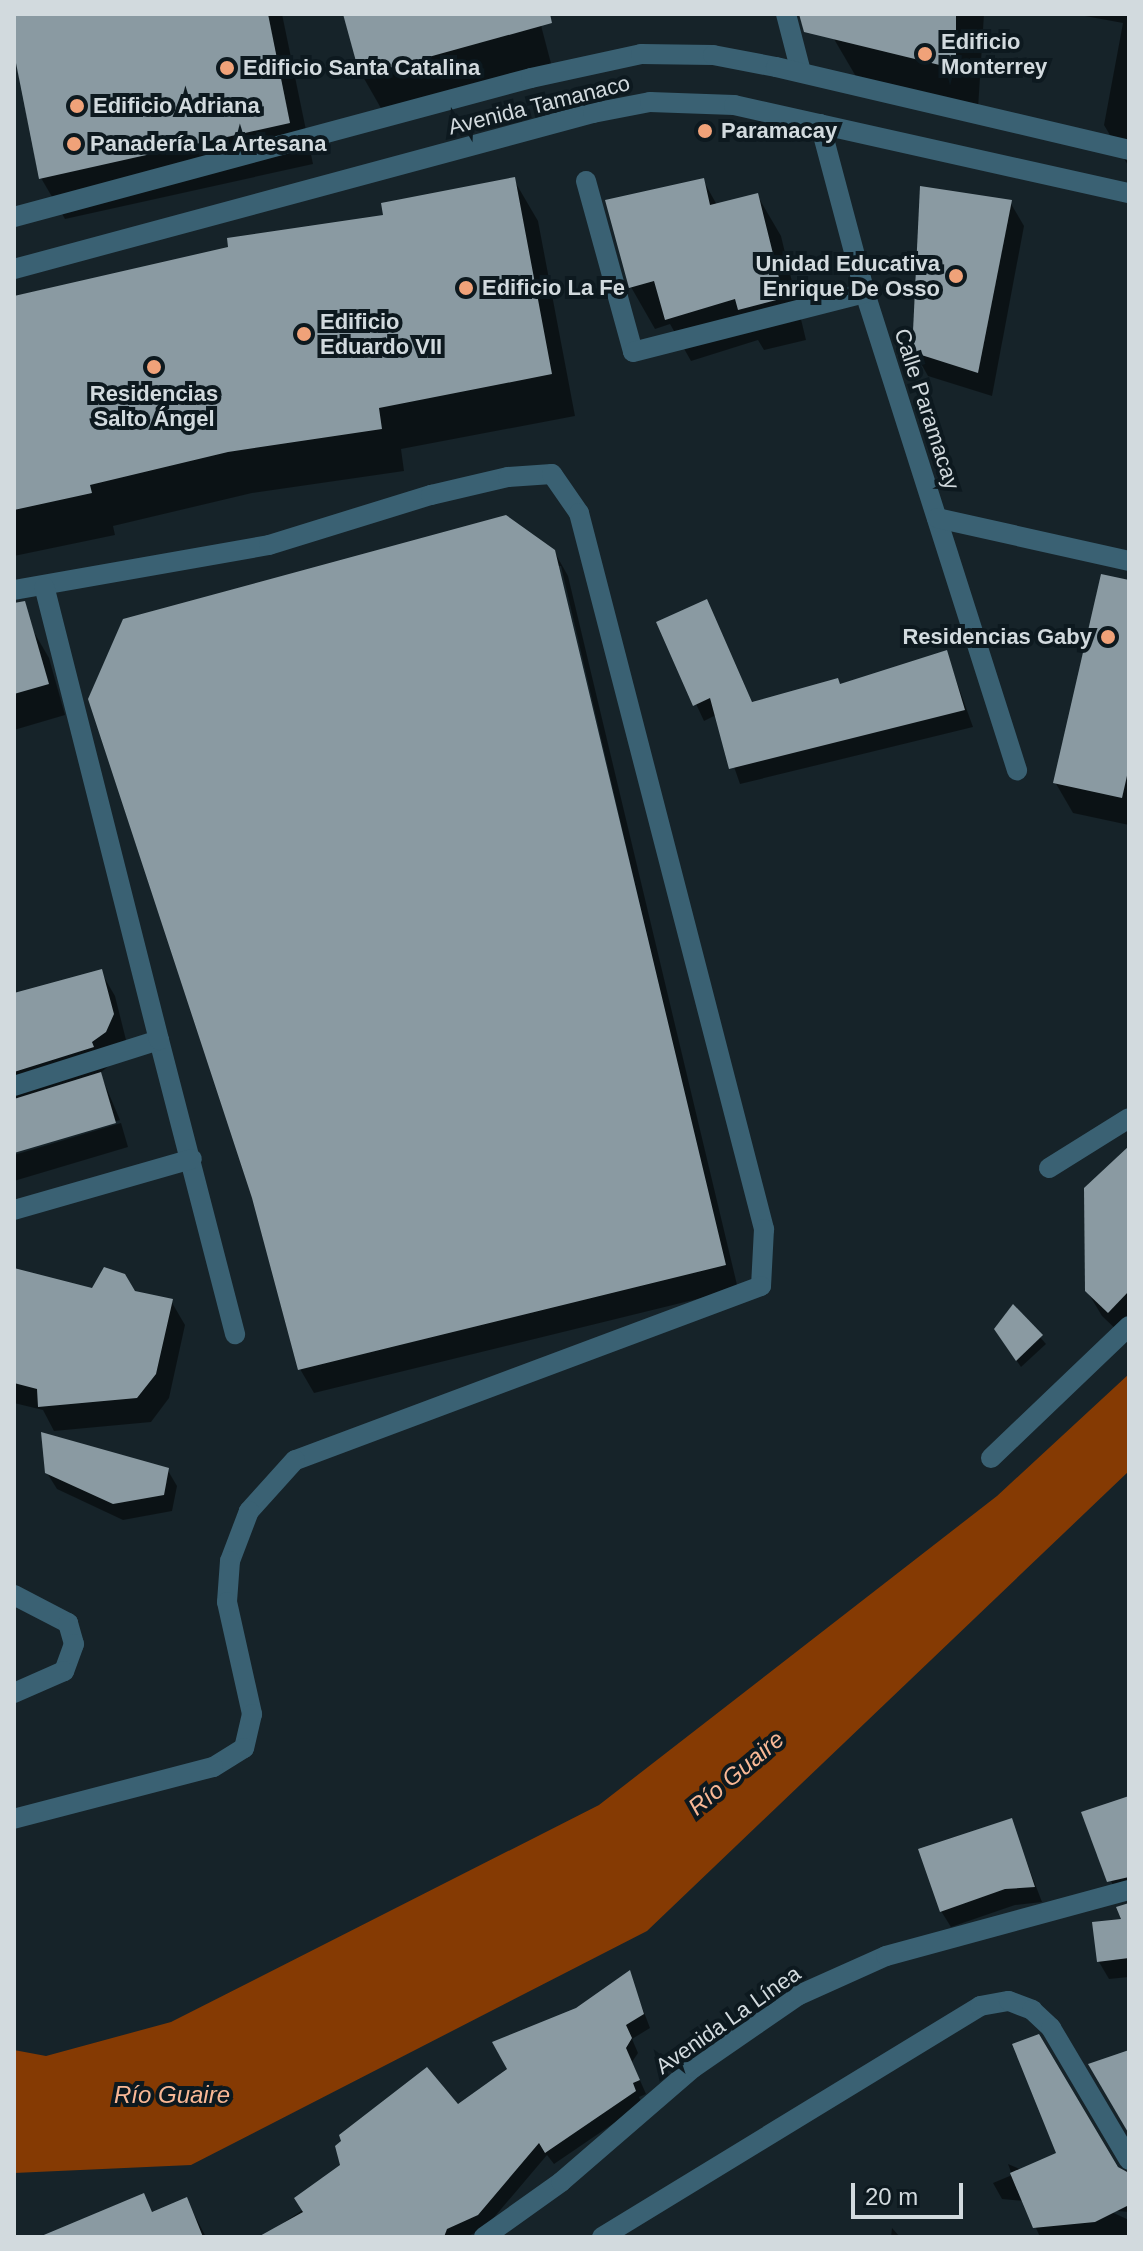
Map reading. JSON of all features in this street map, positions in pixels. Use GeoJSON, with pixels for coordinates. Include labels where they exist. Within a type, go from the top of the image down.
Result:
{"type":"FeatureCollection","features":[{"type":"Feature","properties":{"kind":"street"},"geometry":{"type":"LineString","coordinates":[[786,14],[801,72]]}},
{"type":"Feature","properties":{"kind":"street","name":"Avenida Tamanaco"},"geometry":{"type":"LineString","coordinates":[[14,217],[599,61],[641,54],[713,55],[801,72],[1129,150]]}},
{"type":"Feature","properties":{"kind":"street","name":"Avenida Tamanaco"},"geometry":{"type":"LineString","coordinates":[[14,269],[593,113],[650,102],[734,105],[1129,193]]}},
{"type":"Feature","properties":{"kind":"street","name":"Calle Paramacay"},"geometry":{"type":"LineString","coordinates":[[820,124],[865,293],[937,518],[1129,561]]}},
{"type":"Feature","properties":{"kind":"street"},"geometry":{"type":"LineString","coordinates":[[586,181],[633,352],[865,293]]}},
{"type":"Feature","properties":{"kind":"street"},"geometry":{"type":"LineString","coordinates":[[14,590],[269,545],[431,495],[508,477],[552,474],[579,513],[764,1229],[761,1286],[295,1460],[249,1511],[230,1561],[227,1602],[252,1714],[244,1748],[213,1767],[14,1819]]}},
{"type":"Feature","properties":{"kind":"street"},"geometry":{"type":"LineString","coordinates":[[937,518],[1017,770]]}},
{"type":"Feature","properties":{"kind":"street"},"geometry":{"type":"LineString","coordinates":[[44,587],[235,1334]]}},
{"type":"Feature","properties":{"kind":"street"},"geometry":{"type":"LineString","coordinates":[[14,1086],[159,1040]]}},
{"type":"Feature","properties":{"kind":"street"},"geometry":{"type":"LineString","coordinates":[[1049,1168],[1129,1118]]}},
{"type":"Feature","properties":{"kind":"street"},"geometry":{"type":"LineString","coordinates":[[14,1210],[192,1159]]}},
{"type":"Feature","properties":{"kind":"street"},"geometry":{"type":"LineString","coordinates":[[991,1458],[1129,1326]]}},
{"type":"Feature","properties":{"kind":"street"},"geometry":{"type":"LineString","coordinates":[[14,1595],[68,1623],[74,1644],[64,1671],[14,1693]]}},
{"type":"Feature","properties":{"kind":"street","name":"Avenida La Línea"},"geometry":{"type":"LineString","coordinates":[[484,2237],[561,2182],[693,2068],[799,1995],[886,1956],[1129,1890]]}},
{"type":"Feature","properties":{"kind":"street"},"geometry":{"type":"LineString","coordinates":[[602,2237],[980,2006],[1009,2001],[1032,2010],[1051,2028],[1129,2160]]}},
{"type":"Feature","properties":{"kind":"water","name":"Río Guaire"},"geometry":{"type":"Polygon","coordinates":[[[1129,1374],[1129,1471],[647,1931],[191,2165],[14,2173],[14,2050],[46,2056],[171,2022],[599,1805],[997,1496],[1129,1374]]]}},
{"type":"Feature","properties":{"kind":"building"},"geometry":{"type":"Polygon","coordinates":[[[14,14],[268,14],[290,123],[39,179],[14,53],[14,14]]]}},
{"type":"Feature","properties":{"kind":"building"},"geometry":{"type":"Polygon","coordinates":[[[343,14],[550,14],[552,23],[360,76],[343,14]]]}},
{"type":"Feature","properties":{"kind":"building","name":"Edificio Monterrey"},"geometry":{"type":"Polygon","coordinates":[[[799,14],[956,14],[956,69],[804,32],[799,14]]]}},
{"type":"Feature","properties":{"kind":"building"},"geometry":{"type":"Polygon","coordinates":[[[515,177],[552,374],[379,408],[382,429],[228,452],[90,485],[92,493],[14,510],[14,296],[228,247],[227,238],[383,215],[381,203],[515,177]]]}},
{"type":"Feature","properties":{"kind":"building"},"geometry":{"type":"Polygon","coordinates":[[[704,178],[710,205],[758,193],[784,298],[738,310],[735,299],[665,320],[654,281],[629,288],[605,200],[704,178]]]}},
{"type":"Feature","properties":{"kind":"building","name":"Unidad Educativa Enrique De Osso"},"geometry":{"type":"Polygon","coordinates":[[[920,186],[1012,200],[978,373],[912,352],[920,186]]]}},
{"type":"Feature","properties":{"kind":"building"},"geometry":{"type":"Polygon","coordinates":[[[506,515],[555,550],[726,1265],[298,1370],[252,1198],[88,699],[123,619],[506,515]]]}},
{"type":"Feature","properties":{"kind":"building","name":"Residencias Gaby"},"geometry":{"type":"Polygon","coordinates":[[[1101,574],[1129,580],[1129,767],[1122,798],[1053,783],[1101,574]]]}},
{"type":"Feature","properties":{"kind":"building"},"geometry":{"type":"Polygon","coordinates":[[[707,599],[752,702],[838,678],[840,684],[947,650],[965,710],[729,769],[710,698],[693,706],[656,622],[707,599]]]}},
{"type":"Feature","properties":{"kind":"building"},"geometry":{"type":"Polygon","coordinates":[[[25,601],[49,684],[14,694],[14,603],[25,601]]]}},
{"type":"Feature","properties":{"kind":"building"},"geometry":{"type":"Polygon","coordinates":[[[102,969],[114,1014],[106,1032],[92,1042],[94,1047],[14,1072],[14,993],[102,969]]]}},
{"type":"Feature","properties":{"kind":"building"},"geometry":{"type":"Polygon","coordinates":[[[101,1072],[116,1123],[14,1153],[14,1099],[101,1072]]]}},
{"type":"Feature","properties":{"kind":"building"},"geometry":{"type":"Polygon","coordinates":[[[1129,1146],[1129,1291],[1108,1313],[1085,1291],[1084,1188],[1129,1146]]]}},
{"type":"Feature","properties":{"kind":"building"},"geometry":{"type":"Polygon","coordinates":[[[104,1267],[125,1274],[135,1291],[173,1299],[156,1374],[137,1398],[38,1407],[37,1389],[14,1383],[14,1268],[92,1288],[104,1267]]]}},
{"type":"Feature","properties":{"kind":"building"},"geometry":{"type":"Polygon","coordinates":[[[1013,1304],[1043,1335],[1016,1361],[994,1329],[1013,1304]]]}},
{"type":"Feature","properties":{"kind":"building"},"geometry":{"type":"Polygon","coordinates":[[[41,1432],[169,1468],[164,1495],[113,1504],[45,1473],[41,1432]]]}},
{"type":"Feature","properties":{"kind":"building"},"geometry":{"type":"Polygon","coordinates":[[[1129,1796],[1129,1877],[1107,1882],[1081,1812],[1129,1796]]]}},
{"type":"Feature","properties":{"kind":"building"},"geometry":{"type":"Polygon","coordinates":[[[1012,1818],[1035,1887],[1005,1889],[940,1912],[918,1849],[1012,1818]]]}},
{"type":"Feature","properties":{"kind":"building"},"geometry":{"type":"Polygon","coordinates":[[[1129,1903],[1129,1958],[1097,1962],[1092,1922],[1121,1919],[1116,1907],[1129,1903]]]}},
{"type":"Feature","properties":{"kind":"building"},"geometry":{"type":"Polygon","coordinates":[[[630,1970],[644,2014],[626,2025],[632,2038],[626,2048],[640,2080],[633,2083],[636,2091],[545,2153],[539,2143],[478,2215],[447,2229],[444,2237],[258,2237],[303,2212],[294,2198],[340,2165],[335,2146],[341,2141],[339,2135],[427,2067],[458,2104],[507,2069],[492,2042],[576,2008],[630,1970]]]}},
{"type":"Feature","properties":{"kind":"building"},"geometry":{"type":"Polygon","coordinates":[[[1039,2034],[1118,2167],[1129,2173],[1129,2205],[1095,2222],[1033,2228],[1010,2173],[1056,2153],[1012,2044],[1039,2034]]]}},
{"type":"Feature","properties":{"kind":"building"},"geometry":{"type":"Polygon","coordinates":[[[1129,2050],[1129,2134],[1088,2064],[1129,2050]]]}},
{"type":"Feature","properties":{"kind":"building"},"geometry":{"type":"Polygon","coordinates":[[[144,2193],[152,2212],[187,2197],[203,2237],[39,2237],[144,2193]]]}},
{"type":"Feature","properties":{"kind":"place","name":"Edificio Monterrey"},"geometry":{"type":"Point","coordinates":[925,54]}},
{"type":"Feature","properties":{"kind":"place","name":"Edificio Santa Catalina"},"geometry":{"type":"Point","coordinates":[227,68]}},
{"type":"Feature","properties":{"kind":"place","name":"Edificio Adriana"},"geometry":{"type":"Point","coordinates":[77,106]}},
{"type":"Feature","properties":{"kind":"place","name":"Paramacay"},"geometry":{"type":"Point","coordinates":[705,131]}},
{"type":"Feature","properties":{"kind":"place","name":"Panadería La Artesana"},"geometry":{"type":"Point","coordinates":[74,144]}},
{"type":"Feature","properties":{"kind":"place","name":"Unidad Educativa Enrique De Osso"},"geometry":{"type":"Point","coordinates":[956,276]}},
{"type":"Feature","properties":{"kind":"place","name":"Edificio La Fe"},"geometry":{"type":"Point","coordinates":[466,288]}},
{"type":"Feature","properties":{"kind":"place","name":"Edificio Eduardo VII"},"geometry":{"type":"Point","coordinates":[304,334]}},
{"type":"Feature","properties":{"kind":"place","name":"Residencias Salto Ángel"},"geometry":{"type":"Point","coordinates":[154,367]}},
{"type":"Feature","properties":{"kind":"place","name":"Residencias Gaby"},"geometry":{"type":"Point","coordinates":[1108,637]}}]}
